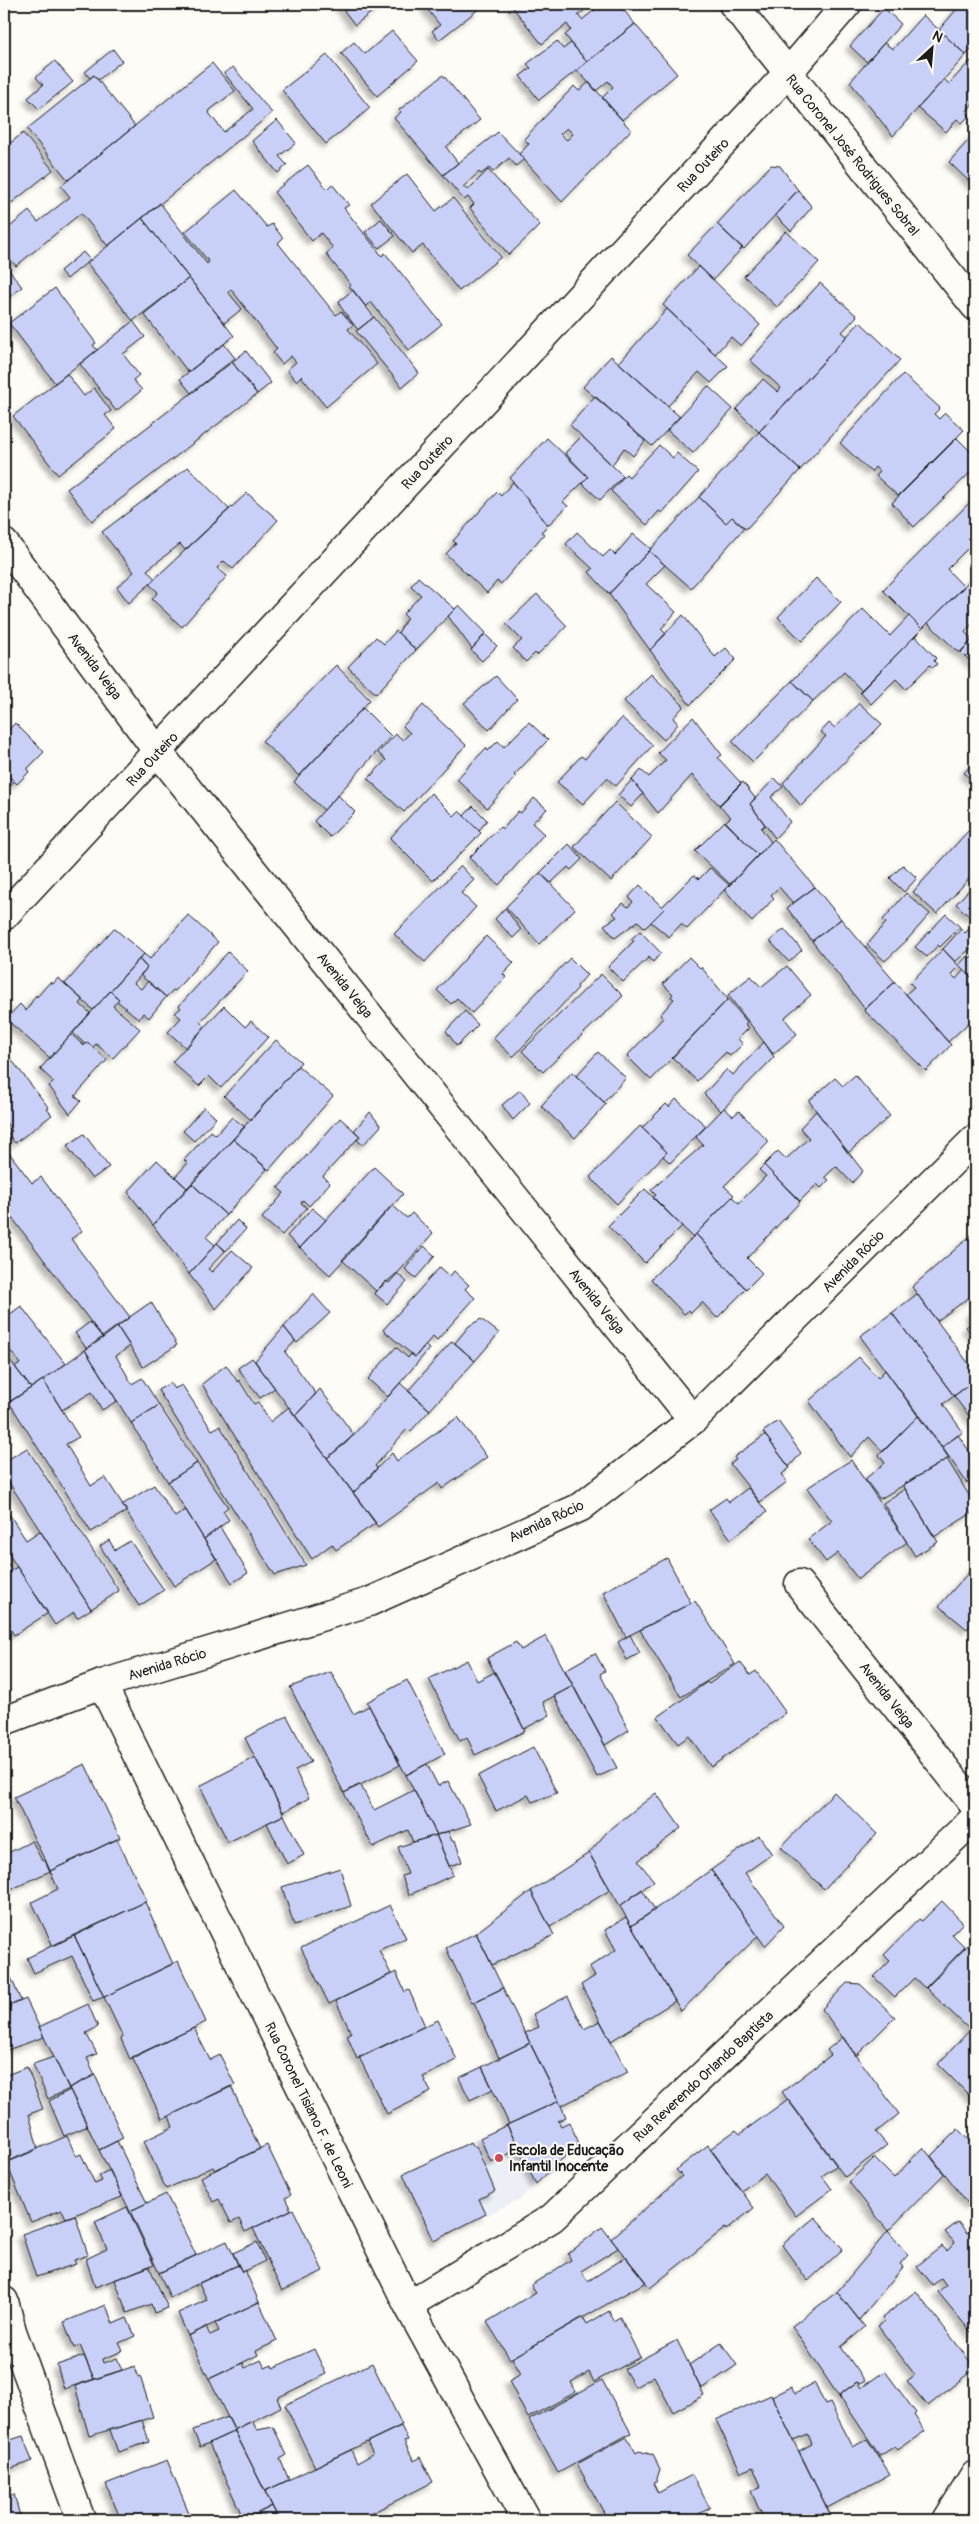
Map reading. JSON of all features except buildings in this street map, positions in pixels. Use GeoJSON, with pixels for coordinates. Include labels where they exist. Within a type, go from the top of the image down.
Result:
{"type":"FeatureCollection","features":[{"type":"Feature","properties":{"kind":"street","name":"Rua Coronel José Rodrigues Sobral"},"geometry":{"type":"LineString","coordinates":[[733,4],[787,74],[975,306]]}},
{"type":"Feature","properties":{"kind":"street","name":"Rua Outeiro"},"geometry":{"type":"LineString","coordinates":[[4,916],[787,74],[847,4]]}},
{"type":"Feature","properties":{"kind":"street","name":"Avenida Veiga"},"geometry":{"type":"LineString","coordinates":[[4,543],[158,752],[693,1420]]}},
{"type":"Feature","properties":{"kind":"street","name":"Avenida Rócio"},"geometry":{"type":"LineString","coordinates":[[4,1721],[102,1684],[369,1602],[581,1506],[693,1420],[975,1139]]}},
{"type":"Feature","properties":{"kind":"street","name":"Avenida Veiga"},"geometry":{"type":"LineString","coordinates":[[799,1584],[975,1806]]}},
{"type":"Feature","properties":{"kind":"street","name":"Rua Coronel Tisiano F. de Leoni"},"geometry":{"type":"LineString","coordinates":[[102,1684],[408,2305],[526,2520]]}},
{"type":"Feature","properties":{"kind":"street","name":"Rua Reverendo Orlando Baptista"},"geometry":{"type":"LineString","coordinates":[[408,2305],[552,2218],[975,1818]]}},
{"type":"Feature","properties":{"kind":"street"},"geometry":{"type":"LineString","coordinates":[[4,2301],[8,2333],[81,2520]]}},
{"type":"Feature","properties":{"kind":"street"},"geometry":{"type":"LineString","coordinates":[[947,2520],[975,2475]]}},
{"type":"Feature","properties":{"kind":"shaded area","name":"Escola de Educação Infantil Inocente"},"geometry":{"type":"Polygon","coordinates":[[[559,2101],[579,2143],[520,2199],[434,2241],[403,2174],[559,2101]]]}},
{"type":"Feature","properties":{"kind":"place","name":"Escola de Educação Infantil Inocente"},"geometry":{"type":"Point","coordinates":[499,2158]}}]}
